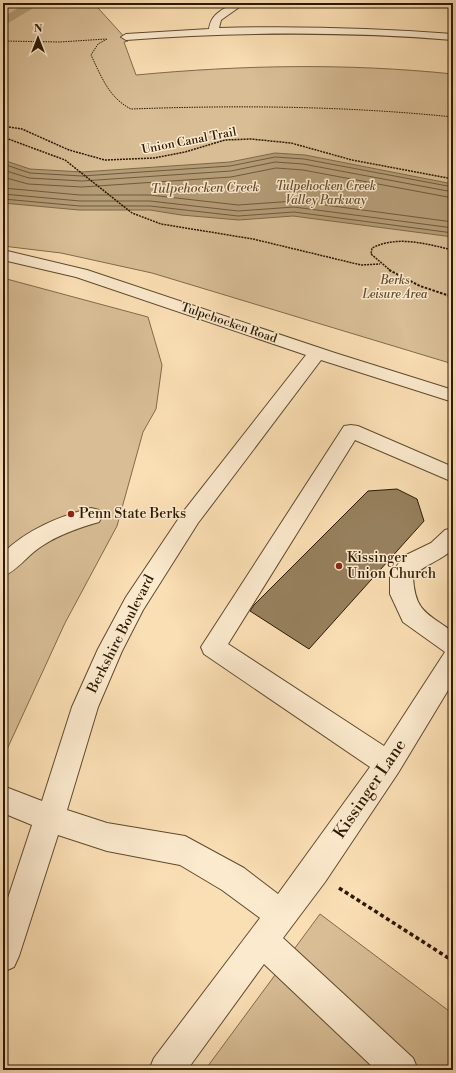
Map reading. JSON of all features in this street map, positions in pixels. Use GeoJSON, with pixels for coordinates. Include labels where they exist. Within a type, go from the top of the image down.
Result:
{"type":"FeatureCollection","features":[{"type":"Feature","properties":{"kind":"street"},"geometry":{"type":"LineString","coordinates":[[214,31],[215,21],[240,3]]}},
{"type":"Feature","properties":{"kind":"street"},"geometry":{"type":"LineString","coordinates":[[126,38],[214,31],[340,31],[453,37]]}},
{"type":"Feature","properties":{"kind":"street","name":"Tulpehocken Road"},"geometry":{"type":"LineString","coordinates":[[3,255],[81,273],[323,355],[453,396]]}},
{"type":"Feature","properties":{"kind":"street","name":"Berkshire Boulevard"},"geometry":{"type":"LineString","coordinates":[[3,956],[48,818],[58,796],[88,698],[115,639],[148,580],[199,504],[323,355]]}},
{"type":"Feature","properties":{"kind":"street"},"geometry":{"type":"LineString","coordinates":[[388,764],[213,647],[351,431],[453,475]]}},
{"type":"Feature","properties":{"kind":"street"},"geometry":{"type":"LineString","coordinates":[[3,567],[18,551],[44,533],[74,520],[91,516]]}},
{"type":"Feature","properties":{"kind":"street"},"geometry":{"type":"LineString","coordinates":[[453,536],[438,549],[412,562],[401,575],[402,594],[411,616],[453,645]]}},
{"type":"Feature","properties":{"kind":"street","name":"Kissinger Lane"},"geometry":{"type":"LineString","coordinates":[[166,1070],[273,929],[314,871],[388,764],[453,660]]}},
{"type":"Feature","properties":{"kind":"street"},"geometry":{"type":"LineString","coordinates":[[3,799],[48,818],[107,837],[185,851],[233,879],[273,929],[401,1070]]}},
{"type":"Feature","properties":{"kind":"path"},"geometry":{"type":"LineString","coordinates":[[3,10],[16,3]]}},
{"type":"Feature","properties":{"kind":"path"},"geometry":{"type":"LineString","coordinates":[[3,42],[60,42],[109,39],[98,44],[91,55],[113,95],[121,105],[131,109],[266,105],[338,106],[453,117]]}},
{"type":"Feature","properties":{"kind":"path","name":"Union Canal Trail"},"geometry":{"type":"LineString","coordinates":[[3,126],[22,129],[69,150],[105,160],[138,160],[154,158],[185,152],[224,140],[251,139],[291,143],[352,160],[453,179]]}},
{"type":"Feature","properties":{"kind":"path"},"geometry":{"type":"LineString","coordinates":[[3,137],[70,163],[132,213],[161,224],[253,239],[361,265],[380,264]]}},
{"type":"Feature","properties":{"kind":"path"},"geometry":{"type":"LineString","coordinates":[[453,250],[388,241],[372,248],[371,254],[380,264],[412,283],[453,297]]}},
{"type":"Feature","properties":{"kind":"path"},"geometry":{"type":"LineString","coordinates":[[314,871],[453,961]]}},
{"type":"Feature","properties":{"kind":"green space","name":"Tulpehocken Creek Valley Parkway"},"geometry":{"type":"Polygon","coordinates":[[[3,3],[117,3],[98,8],[128,41],[124,42],[136,75],[255,67],[374,68],[453,74],[453,364],[152,273],[61,253],[3,246],[3,3]]]}},
{"type":"Feature","properties":{"kind":"green space"},"geometry":{"type":"Polygon","coordinates":[[[117,3],[138,3],[133,6],[117,3]]]}},
{"type":"Feature","properties":{"kind":"green space","name":"Penn State Berks"},"geometry":{"type":"Polygon","coordinates":[[[3,278],[148,317],[162,365],[156,409],[143,432],[117,526],[65,623],[3,758],[3,278]]]}},
{"type":"Feature","properties":{"kind":"green space"},"geometry":{"type":"Polygon","coordinates":[[[320,914],[453,1014],[453,1070],[205,1070],[320,914]]]}},
{"type":"Feature","properties":{"kind":"water","name":"Tulpehocken Creek"},"geometry":{"type":"Polygon","coordinates":[[[275,153],[305,155],[453,184],[453,237],[293,216],[239,220],[181,215],[150,210],[79,210],[3,203],[3,160],[30,169],[82,172],[230,162],[275,153]]]}},
{"type":"Feature","properties":{"kind":"building","name":"Kissinger Union Church"},"geometry":{"type":"Polygon","coordinates":[[[397,489],[417,499],[424,521],[309,649],[250,611],[254,605],[368,491],[397,489]]]}},
{"type":"Feature","properties":{"kind":"waterway"},"geometry":{"type":"LineString","coordinates":[[3,22],[36,3]]}},
{"type":"Feature","properties":{"kind":"place","name":"Penn State Berks"},"geometry":{"type":"Point","coordinates":[71,514]}},
{"type":"Feature","properties":{"kind":"place","name":"Kissinger Union Church"},"geometry":{"type":"Point","coordinates":[339,566]}},
{"type":"Feature","properties":{"kind":"park label","name":"Berks Leisure Area"},"geometry":{"type":"Point","coordinates":[395,287]}}]}
